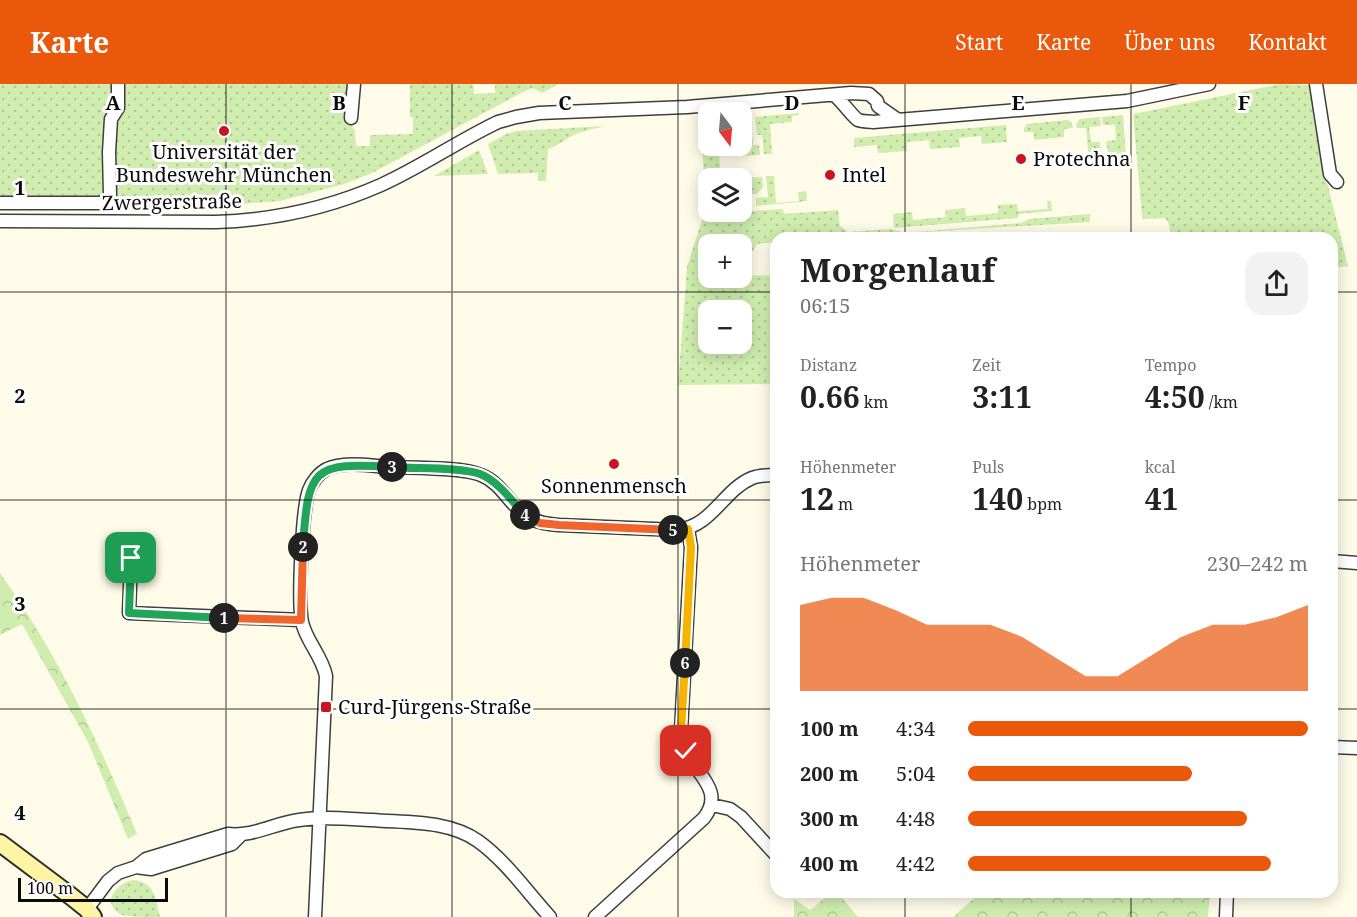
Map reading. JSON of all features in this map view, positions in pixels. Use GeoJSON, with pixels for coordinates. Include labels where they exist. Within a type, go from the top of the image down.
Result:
{"type":"FeatureCollection","features":[{"type":"Feature","properties":{"kind":"main road"},"geometry":{"type":"LineString","coordinates":[[0,843],[90,913],[105,917]]}},
{"type":"Feature","properties":{"kind":"street"},"geometry":{"type":"LineString","coordinates":[[0,203],[103,203],[108,200],[110,195],[111,119],[118,108],[118,84]]}},
{"type":"Feature","properties":{"kind":"street"},"geometry":{"type":"LineString","coordinates":[[351,118],[354,84]]}},
{"type":"Feature","properties":{"kind":"street"},"geometry":{"type":"LineString","coordinates":[[834,95],[855,118],[867,121],[1127,101],[1209,84]]}},
{"type":"Feature","properties":{"kind":"street"},"geometry":{"type":"LineString","coordinates":[[1316,84],[1330,174],[1337,182]]}},
{"type":"Feature","properties":{"kind":"street","name":"Zwergerstraße"},"geometry":{"type":"LineString","coordinates":[[0,221],[248,221],[282,216],[331,203],[381,185],[492,125],[516,117],[539,113],[687,107],[851,93],[859,95]]}},
{"type":"Feature","properties":{"kind":"street"},"geometry":{"type":"LineString","coordinates":[[851,111],[852,101],[859,95],[869,94],[877,101],[878,106],[876,116],[867,121]]}},
{"type":"Feature","properties":{"kind":"street"},"geometry":{"type":"LineString","coordinates":[[878,106],[898,120]]}},
{"type":"Feature","properties":{"kind":"street"},"geometry":{"type":"LineString","coordinates":[[315,917],[326,675],[321,659],[301,620],[301,588],[306,507],[309,490],[315,480],[327,470],[357,465],[481,474],[495,483],[526,516],[540,523],[643,530],[688,529],[701,522],[745,482],[758,476],[770,475]]}},
{"type":"Feature","properties":{"kind":"street"},"geometry":{"type":"LineString","coordinates":[[595,917],[704,818],[712,805],[712,794],[686,751],[681,730],[691,547],[688,529]]}},
{"type":"Feature","properties":{"kind":"street"},"geometry":{"type":"LineString","coordinates":[[131,558],[129,613],[301,620]]}},
{"type":"Feature","properties":{"kind":"street"},"geometry":{"type":"LineString","coordinates":[[1338,561],[1357,563]]}},
{"type":"Feature","properties":{"kind":"street"},"geometry":{"type":"LineString","coordinates":[[1338,747],[1357,748]]}},
{"type":"Feature","properties":{"kind":"street"},"geometry":{"type":"LineString","coordinates":[[712,805],[730,809],[741,817],[770,848]]}},
{"type":"Feature","properties":{"kind":"street"},"geometry":{"type":"LineString","coordinates":[[90,913],[108,881],[118,873],[136,867],[146,859],[228,834],[240,836],[298,820],[319,818],[435,825],[463,832],[496,857],[550,917]]}},
{"type":"Feature","properties":{"kind":"street"},"geometry":{"type":"LineString","coordinates":[[1226,917],[1227,898]]}},
{"type":"Feature","properties":{"kind":"green space","name":"Universität der Bundeswehr München"},"geometry":{"type":"Polygon","coordinates":[[[0,84],[347,84],[350,122],[355,131],[356,146],[370,146],[370,135],[413,134],[413,117],[410,117],[410,84],[473,84],[474,94],[495,93],[495,84],[559,84],[542,93],[533,88],[525,91],[372,173],[344,184],[280,201],[215,206],[85,208],[0,207],[0,84]]]}},
{"type":"Feature","properties":{"kind":"green space"},"geometry":{"type":"Polygon","coordinates":[[[1280,84],[1309,85],[1327,182],[1348,266],[1338,267],[1338,232],[1170,232],[1165,218],[1143,219],[1133,114],[1280,84]]]}},
{"type":"Feature","properties":{"kind":"green space"},"geometry":{"type":"Polygon","coordinates":[[[799,113],[799,115],[792,116],[792,122],[770,124],[772,154],[764,154],[762,135],[757,135],[755,117],[799,113]]]}},
{"type":"Feature","properties":{"kind":"green space"},"geometry":{"type":"Polygon","coordinates":[[[1123,115],[1126,157],[1109,158],[1106,141],[1116,140],[1115,125],[1103,125],[1102,117],[1123,115]]]}},
{"type":"Feature","properties":{"kind":"green space"},"geometry":{"type":"Polygon","coordinates":[[[1100,117],[1101,126],[1089,127],[1091,142],[1100,142],[1101,156],[1099,160],[1089,160],[1086,128],[1077,128],[1076,124],[1080,119],[1100,117]]]}},
{"type":"Feature","properties":{"kind":"green space"},"geometry":{"type":"Polygon","coordinates":[[[1068,120],[1073,128],[1064,129],[1064,137],[1034,140],[1034,132],[1024,132],[1027,124],[1068,120]]]}},
{"type":"Feature","properties":{"kind":"green space"},"geometry":{"type":"Polygon","coordinates":[[[1006,125],[1007,142],[982,144],[981,136],[959,138],[960,147],[930,149],[929,140],[907,142],[907,151],[878,153],[877,145],[854,147],[854,138],[1006,125]]]}},
{"type":"Feature","properties":{"kind":"green space"},"geometry":{"type":"Polygon","coordinates":[[[605,126],[578,133],[548,149],[546,181],[538,181],[538,173],[498,174],[488,144],[516,131],[605,126]]]}},
{"type":"Feature","properties":{"kind":"green space"},"geometry":{"type":"Polygon","coordinates":[[[752,131],[753,145],[759,145],[760,155],[752,155],[752,131]]]}},
{"type":"Feature","properties":{"kind":"green space"},"geometry":{"type":"Polygon","coordinates":[[[479,150],[488,174],[434,176],[479,150]]]}},
{"type":"Feature","properties":{"kind":"green space"},"geometry":{"type":"Polygon","coordinates":[[[702,156],[719,156],[720,168],[704,168],[702,156]]]}},
{"type":"Feature","properties":{"kind":"green space"},"geometry":{"type":"Polygon","coordinates":[[[766,176],[774,176],[776,203],[799,201],[798,192],[806,191],[807,201],[756,206],[756,198],[768,197],[766,176]]]}},
{"type":"Feature","properties":{"kind":"green space"},"geometry":{"type":"Polygon","coordinates":[[[762,177],[763,187],[757,194],[752,194],[752,178],[762,177]]]}},
{"type":"Feature","properties":{"kind":"green space"},"geometry":{"type":"Polygon","coordinates":[[[1047,201],[1051,201],[1052,211],[1018,214],[1018,218],[894,228],[893,214],[912,212],[913,220],[946,217],[945,210],[965,208],[966,216],[998,213],[998,205],[1017,204],[1018,211],[1048,209],[1047,201]]]}},
{"type":"Feature","properties":{"kind":"green space"},"geometry":{"type":"Polygon","coordinates":[[[783,209],[784,214],[838,210],[840,226],[848,232],[770,232],[770,243],[757,244],[752,252],[752,234],[698,234],[698,288],[752,288],[752,276],[770,275],[770,384],[678,385],[687,267],[701,222],[752,222],[752,211],[783,209]]]}},
{"type":"Feature","properties":{"kind":"green space"},"geometry":{"type":"Polygon","coordinates":[[[1090,214],[1090,222],[918,232],[1021,223],[1029,219],[1090,214]]]}},
{"type":"Feature","properties":{"kind":"green space"},"geometry":{"type":"Polygon","coordinates":[[[891,229],[902,232],[848,232],[891,229]]]}},
{"type":"Feature","properties":{"kind":"green space"},"geometry":{"type":"Polygon","coordinates":[[[0,573],[59,667],[108,766],[137,834],[128,839],[88,742],[22,624],[0,635],[0,573]]]}},
{"type":"Feature","properties":{"kind":"green space"},"geometry":{"type":"Polygon","coordinates":[[[133,880],[146,884],[153,892],[160,917],[126,916],[115,911],[111,900],[112,895],[126,882],[133,880]]]}},
{"type":"Feature","properties":{"kind":"green space"},"geometry":{"type":"Polygon","coordinates":[[[825,898],[842,898],[858,917],[794,917],[794,899],[810,910],[825,898]]]}},
{"type":"Feature","properties":{"kind":"green space"},"geometry":{"type":"Polygon","coordinates":[[[974,898],[1210,898],[1208,917],[953,917],[974,898]]]}},
{"type":"Feature","properties":{"kind":"place","name":"Universität der Bundeswehr München"},"geometry":{"type":"Point","coordinates":[224,131]}},
{"type":"Feature","properties":{"kind":"place","name":"Protechna"},"geometry":{"type":"Point","coordinates":[1021,159]}},
{"type":"Feature","properties":{"kind":"place","name":"Intel"},"geometry":{"type":"Point","coordinates":[830,175]}},
{"type":"Feature","properties":{"kind":"place","name":"Sonnenmensch"},"geometry":{"type":"Point","coordinates":[614,464]}},
{"type":"Feature","properties":{"kind":"place","name":"Curd-Jürgens-Straße"},"geometry":{"type":"Point","coordinates":[326,707]}},
{"type":"Feature","properties":{"kind":"route"},"geometry":{"type":"LineString","coordinates":[[131,558],[129,613],[301,620],[305,520],[309,490],[315,480],[327,470],[357,465],[481,474],[495,483],[526,516],[540,523],[643,530],[688,529],[691,547],[681,730],[686,751]]}}]}
